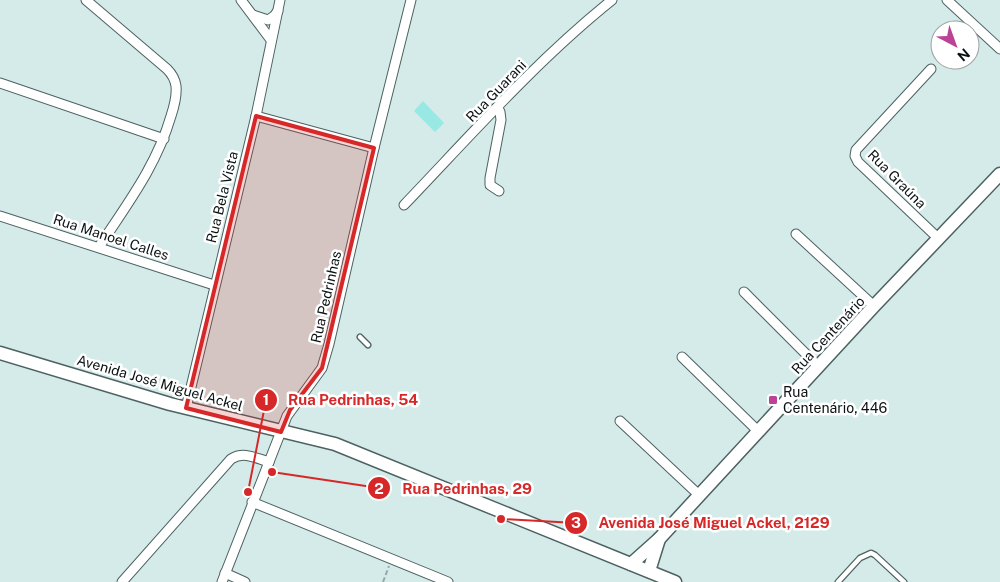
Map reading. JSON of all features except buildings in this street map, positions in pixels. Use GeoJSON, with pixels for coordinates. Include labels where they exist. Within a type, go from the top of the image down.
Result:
{"type":"FeatureCollection","features":[{"type":"Feature","properties":{"kind":"street"},"geometry":{"type":"LineString","coordinates":[[86,0],[167,69],[173,76],[176,93],[164,140],[145,178],[99,247]]}},
{"type":"Feature","properties":{"kind":"street"},"geometry":{"type":"LineString","coordinates":[[241,0],[271,40]]}},
{"type":"Feature","properties":{"kind":"street","name":"Rua Bela Vista"},"geometry":{"type":"LineString","coordinates":[[186,408],[256,116],[280,0]]}},
{"type":"Feature","properties":{"kind":"street","name":"Rua Pedrinhas"},"geometry":{"type":"LineString","coordinates":[[223,578],[290,410],[322,368],[330,344],[374,148],[411,0]]}},
{"type":"Feature","properties":{"kind":"street","name":"Rua Guarani"},"geometry":{"type":"LineString","coordinates":[[404,205],[585,22],[612,0]]}},
{"type":"Feature","properties":{"kind":"street"},"geometry":{"type":"LineString","coordinates":[[947,0],[1000,49]]}},
{"type":"Feature","properties":{"kind":"street"},"geometry":{"type":"LineString","coordinates":[[253,15],[268,20],[278,10]]}},
{"type":"Feature","properties":{"kind":"street","name":"Rua Graúna"},"geometry":{"type":"LineString","coordinates":[[930,69],[856,150],[855,156],[858,162],[938,239]]}},
{"type":"Feature","properties":{"kind":"street"},"geometry":{"type":"LineString","coordinates":[[0,83],[164,140]]}},
{"type":"Feature","properties":{"kind":"street"},"geometry":{"type":"LineString","coordinates":[[498,108],[501,120],[490,185],[499,191]]}},
{"type":"Feature","properties":{"kind":"street"},"geometry":{"type":"LineString","coordinates":[[256,116],[374,148]]}},
{"type":"Feature","properties":{"kind":"street","name":"Rua Centenário"},"geometry":{"type":"LineString","coordinates":[[631,564],[659,539],[874,306],[1000,174]]}},
{"type":"Feature","properties":{"kind":"street","name":"Rua Manoel Calles"},"geometry":{"type":"LineString","coordinates":[[0,216],[214,285]]}},
{"type":"Feature","properties":{"kind":"street"},"geometry":{"type":"LineString","coordinates":[[796,234],[874,306]]}},
{"type":"Feature","properties":{"kind":"street"},"geometry":{"type":"LineString","coordinates":[[744,292],[819,367]]}},
{"type":"Feature","properties":{"kind":"street","name":"Avenida José Miguel Ackel"},"geometry":{"type":"LineString","coordinates":[[0,353],[186,408],[335,444],[675,582]]}},
{"type":"Feature","properties":{"kind":"street"},"geometry":{"type":"LineString","coordinates":[[682,357],[758,431]]}},
{"type":"Feature","properties":{"kind":"street"},"geometry":{"type":"LineString","coordinates":[[620,421],[699,495]]}},
{"type":"Feature","properties":{"kind":"street"},"geometry":{"type":"LineString","coordinates":[[122,582],[231,459],[238,455],[246,455],[269,462]]}},
{"type":"Feature","properties":{"kind":"street"},"geometry":{"type":"LineString","coordinates":[[252,502],[448,582]]}},
{"type":"Feature","properties":{"kind":"street","name":"Rua Centenário"},"geometry":{"type":"LineString","coordinates":[[649,571],[659,539]]}},
{"type":"Feature","properties":{"kind":"street"},"geometry":{"type":"LineString","coordinates":[[223,578],[245,582]]}},
{"type":"Feature","properties":{"kind":"lane"},"geometry":{"type":"LineString","coordinates":[[360,337],[368,345]]}},
{"type":"Feature","properties":{"kind":"lane"},"geometry":{"type":"LineString","coordinates":[[838,582],[860,558],[871,553],[876,555],[904,582]]}},
{"type":"Feature","properties":{"kind":"path"},"geometry":{"type":"LineString","coordinates":[[383,582],[392,559]]}},
{"type":"Feature","properties":{"kind":"highlighted area"},"geometry":{"type":"Polygon","coordinates":[[[256,116],[374,148],[322,368],[290,410],[281,432],[186,408],[256,116]]]}},
{"type":"Feature","properties":{"kind":"shaded area"},"geometry":{"type":"Polygon","coordinates":[[[423,101],[444,123],[435,132],[414,111],[423,101]]]}},
{"type":"Feature","properties":{"kind":"place","name":"Rua Centenário, 446"},"geometry":{"type":"Point","coordinates":[773,400]}},
{"type":"Feature","properties":{"kind":"place","name":"Rua Pedrinhas, 29"},"geometry":{"type":"Point","coordinates":[272,472]}},
{"type":"Feature","properties":{"kind":"place","name":"Rua Pedrinhas, 54"},"geometry":{"type":"Point","coordinates":[248,492]}},
{"type":"Feature","properties":{"kind":"place","name":"Avenida José Miguel Ackel, 2129"},"geometry":{"type":"Point","coordinates":[501,519]}}]}
